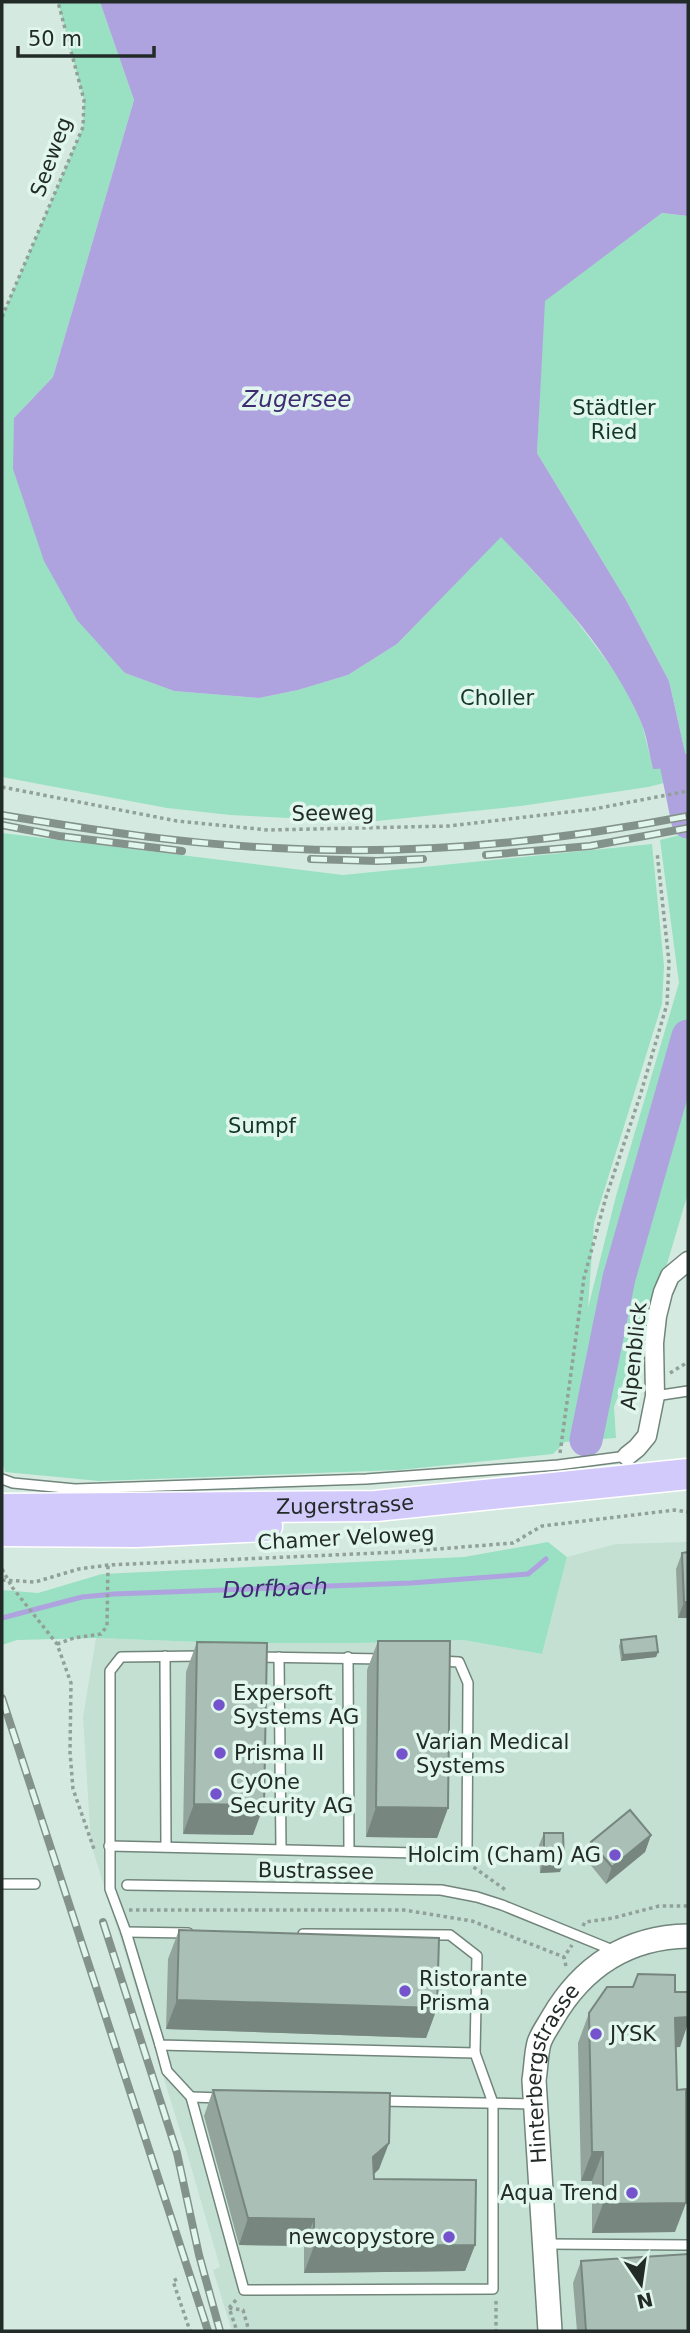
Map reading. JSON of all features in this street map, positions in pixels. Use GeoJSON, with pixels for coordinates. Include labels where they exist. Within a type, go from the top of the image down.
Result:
{"type":"FeatureCollection","features":[{"type":"Feature","properties":{"kind":"main road","name":"Zugerstrasse"},"geometry":{"type":"LineString","coordinates":[[2,1510],[376,1506],[688,1474]]}},
{"type":"Feature","properties":{"kind":"main road","name":"Zugerstrasse"},"geometry":{"type":"LineString","coordinates":[[2,1531],[136,1532],[378,1522],[688,1493]]}},
{"type":"Feature","properties":{"kind":"street","name":"Alpenblick"},"geometry":{"type":"LineString","coordinates":[[627,1456],[647,1436],[655,1396],[654,1343],[657,1316],[670,1276],[688,1261]]}},
{"type":"Feature","properties":{"kind":"street","name":"Hinterbergstrasse"},"geometry":{"type":"LineString","coordinates":[[550,2331],[534,2080],[540,2041],[570,1989],[593,1968],[618,1952],[660,1938],[688,1936]]}},
{"type":"Feature","properties":{"kind":"lane"},"geometry":{"type":"LineString","coordinates":[[655,1396],[688,1391]]}},
{"type":"Feature","properties":{"kind":"lane","name":"Zugerstrasse"},"geometry":{"type":"LineString","coordinates":[[2,1479],[13,1483],[75,1489],[366,1479],[558,1465],[627,1456]]}},
{"type":"Feature","properties":{"kind":"lane"},"geometry":{"type":"LineString","coordinates":[[165,1656],[166,1846]]}},
{"type":"Feature","properties":{"kind":"lane"},"geometry":{"type":"LineString","coordinates":[[216,1656],[121,1657],[110,1671],[110,1889],[126,1932],[167,2071],[191,2097],[244,2290],[493,2288],[493,2103],[475,2053],[477,1956],[450,1935],[293,1934]]}},
{"type":"Feature","properties":{"kind":"lane"},"geometry":{"type":"LineString","coordinates":[[241,1657],[390,1659]]}},
{"type":"Feature","properties":{"kind":"lane"},"geometry":{"type":"LineString","coordinates":[[279,1657],[281,1849]]}},
{"type":"Feature","properties":{"kind":"lane"},"geometry":{"type":"LineString","coordinates":[[348,1657],[349,1851]]}},
{"type":"Feature","properties":{"kind":"lane"},"geometry":{"type":"LineString","coordinates":[[109,1846],[460,1854],[467,1849],[468,1683],[459,1662],[432,1661]]}},
{"type":"Feature","properties":{"kind":"lane"},"geometry":{"type":"LineString","coordinates":[[2,1884],[34,1884]]}},
{"type":"Feature","properties":{"kind":"lane","name":"Bustrassee"},"geometry":{"type":"LineString","coordinates":[[127,1885],[440,1890],[477,1896],[618,1952]]}},
{"type":"Feature","properties":{"kind":"lane"},"geometry":{"type":"LineString","coordinates":[[126,1932],[196,1933]]}},
{"type":"Feature","properties":{"kind":"lane"},"geometry":{"type":"LineString","coordinates":[[160,2045],[475,2053]]}},
{"type":"Feature","properties":{"kind":"lane"},"geometry":{"type":"LineString","coordinates":[[191,2097],[232,2098]]}},
{"type":"Feature","properties":{"kind":"lane"},"geometry":{"type":"LineString","coordinates":[[369,2101],[536,2104]]}},
{"type":"Feature","properties":{"kind":"lane"},"geometry":{"type":"LineString","coordinates":[[544,2244],[688,2245]]}},
{"type":"Feature","properties":{"kind":"path","name":"Seeweg"},"geometry":{"type":"LineString","coordinates":[[2,317],[83,127],[84,100],[58,2]]}},
{"type":"Feature","properties":{"kind":"path","name":"Seeweg"},"geometry":{"type":"LineString","coordinates":[[2,787],[177,821],[268,830],[449,826],[594,809],[688,791]]}},
{"type":"Feature","properties":{"kind":"path"},"geometry":{"type":"LineString","coordinates":[[558,1465],[583,1278],[667,1004],[670,962],[657,852]]}},
{"type":"Feature","properties":{"kind":"path","name":"Chamer Veloweg"},"geometry":{"type":"LineString","coordinates":[[2,1580],[35,1582],[79,1569],[108,1565],[400,1552],[513,1544],[542,1527],[675,1510],[688,1512]]}},
{"type":"Feature","properties":{"kind":"path"},"geometry":{"type":"LineString","coordinates":[[57,1644],[101,1634],[107,1626],[108,1565]]}},
{"type":"Feature","properties":{"kind":"path"},"geometry":{"type":"LineString","coordinates":[[2,1569],[12,1587],[57,1644],[71,1683],[70,1752],[73,1789],[95,1852]]}},
{"type":"Feature","properties":{"kind":"path"},"geometry":{"type":"LineString","coordinates":[[467,1849],[472,1866],[515,1897],[515,1910]]}},
{"type":"Feature","properties":{"kind":"path"},"geometry":{"type":"LineString","coordinates":[[585,1922],[659,1906],[688,1906]]}},
{"type":"Feature","properties":{"kind":"path"},"geometry":{"type":"LineString","coordinates":[[118,1910],[404,1910],[472,1922],[564,1957]]}},
{"type":"Feature","properties":{"kind":"path"},"geometry":{"type":"LineString","coordinates":[[177,2279],[173,2281],[190,2331]]}},
{"type":"Feature","properties":{"kind":"path"},"geometry":{"type":"LineString","coordinates":[[493,2288],[496,2331]]}},
{"type":"Feature","properties":{"kind":"path"},"geometry":{"type":"LineString","coordinates":[[229,2308],[244,2290]]}},
{"type":"Feature","properties":{"kind":"path"},"geometry":{"type":"LineString","coordinates":[[229,2308],[237,2331]]}},
{"type":"Feature","properties":{"kind":"path"},"geometry":{"type":"LineString","coordinates":[[229,2308],[243,2309],[249,2331]]}},
{"type":"Feature","properties":{"kind":"shaded area"},"geometry":{"type":"Polygon","coordinates":[[[688,1542],[688,2331],[232,2331],[213,2270],[220,2267],[187,2153],[91,1844],[83,1717],[96,1638],[229,1643],[463,1640],[542,1654],[567,1557],[616,1544],[688,1542]]]}},
{"type":"Feature","properties":{"kind":"green space","name":"Choller"},"geometry":{"type":"Polygon","coordinates":[[[58,2],[100,2],[134,100],[53,377],[14,418],[125,673],[174,691],[259,698],[348,675],[397,644],[501,536],[567,608],[621,680],[642,724],[653,768],[687,761],[669,681],[626,600],[537,453],[544,301],[662,213],[688,216],[688,777],[648,787],[521,806],[367,822],[230,815],[167,808],[2,777],[2,317],[83,127],[84,100],[58,2]]]}},
{"type":"Feature","properties":{"kind":"green space","name":"Sumpf"},"geometry":{"type":"Polygon","coordinates":[[[2,833],[343,875],[652,844],[664,966],[662,1004],[594,1223],[588,1308],[616,1196],[679,983],[660,840],[688,833],[688,1193],[667,1264],[614,1407],[616,1438],[565,1442],[553,1454],[399,1470],[99,1481],[5,1472],[2,1460],[2,833]]]}},
{"type":"Feature","properties":{"kind":"green space"},"geometry":{"type":"Polygon","coordinates":[[[548,1542],[567,1557],[542,1654],[463,1640],[229,1643],[96,1638],[17,1640],[2,1645],[2,1590],[38,1593],[102,1574],[464,1557],[548,1542]]]}},
{"type":"Feature","properties":{"kind":"water","name":"Zugersee"},"geometry":{"type":"Polygon","coordinates":[[[100,2],[688,2],[688,216],[662,213],[545,301],[537,453],[626,600],[669,681],[687,761],[677,768],[653,769],[641,722],[613,670],[579,623],[501,537],[397,644],[348,675],[259,698],[174,691],[125,673],[77,620],[44,561],[13,469],[14,418],[53,377],[134,100],[100,2]]]}},
{"type":"Feature","properties":{"kind":"building"},"geometry":{"type":"Polygon","coordinates":[[[688,1552],[688,1602],[684,1602],[682,1553],[688,1552]]]}},
{"type":"Feature","properties":{"kind":"building"},"geometry":{"type":"Polygon","coordinates":[[[656,1636],[658,1652],[623,1655],[621,1640],[656,1636]]]}},
{"type":"Feature","properties":{"kind":"building","name":"Varian Medical Systems"},"geometry":{"type":"Polygon","coordinates":[[[378,1641],[450,1641],[448,1808],[376,1807],[378,1641]]]}},
{"type":"Feature","properties":{"kind":"building","name":"Prisma II"},"geometry":{"type":"Polygon","coordinates":[[[197,1642],[267,1643],[264,1805],[194,1804],[197,1642]]]}},
{"type":"Feature","properties":{"kind":"building"},"geometry":{"type":"Polygon","coordinates":[[[630,1810],[651,1835],[612,1867],[591,1842],[630,1810]]]}},
{"type":"Feature","properties":{"kind":"building"},"geometry":{"type":"Polygon","coordinates":[[[544,1833],[563,1833],[564,1861],[544,1861],[544,1833]]]}},
{"type":"Feature","properties":{"kind":"building"},"geometry":{"type":"Polygon","coordinates":[[[179,1930],[439,1938],[437,2008],[177,2000],[179,1930]]]}},
{"type":"Feature","properties":{"kind":"building"},"geometry":{"type":"Polygon","coordinates":[[[638,1974],[675,1975],[675,1992],[688,1992],[688,2017],[675,2018],[677,2090],[686,2089],[686,2203],[603,2204],[603,2152],[592,2152],[589,2013],[607,1987],[633,1987],[638,1974]]]}},
{"type":"Feature","properties":{"kind":"building"},"geometry":{"type":"Polygon","coordinates":[[[213,2090],[390,2093],[389,2143],[373,2157],[374,2179],[476,2180],[475,2245],[314,2246],[314,2219],[248,2218],[213,2090]]]}},
{"type":"Feature","properties":{"kind":"building"},"geometry":{"type":"Polygon","coordinates":[[[688,2254],[688,2331],[586,2331],[581,2261],[688,2254]]]}},
{"type":"Feature","properties":{"kind":"waterway","name":"Dorfbach"},"geometry":{"type":"LineString","coordinates":[[677,768],[688,822]]}},
{"type":"Feature","properties":{"kind":"waterway","name":"Dorfbach"},"geometry":{"type":"LineString","coordinates":[[586,1440],[619,1278],[688,1036]]}},
{"type":"Feature","properties":{"kind":"waterway","name":"Dorfbach"},"geometry":{"type":"LineString","coordinates":[[2,1618],[82,1597],[114,1594],[411,1583],[528,1574],[546,1559]]}},
{"type":"Feature","properties":{"kind":"railway"},"geometry":{"type":"LineString","coordinates":[[2,815],[173,840],[328,850],[483,845],[586,833],[688,816]]}},
{"type":"Feature","properties":{"kind":"railway"},"geometry":{"type":"LineString","coordinates":[[2,825],[59,836],[182,851]]}},
{"type":"Feature","properties":{"kind":"railway"},"geometry":{"type":"LineString","coordinates":[[486,855],[590,846],[688,828]]}},
{"type":"Feature","properties":{"kind":"railway"},"geometry":{"type":"LineString","coordinates":[[311,859],[423,859]]}},
{"type":"Feature","properties":{"kind":"railway"},"geometry":{"type":"LineString","coordinates":[[2,1698],[208,2331]]}},
{"type":"Feature","properties":{"kind":"railway"},"geometry":{"type":"LineString","coordinates":[[103,1922],[177,2153],[199,2255],[220,2331]]}},
{"type":"Feature","properties":{"kind":"place","name":"Expersoft Systems AG"},"geometry":{"type":"Point","coordinates":[219,1705]}},
{"type":"Feature","properties":{"kind":"place","name":"Prisma II"},"geometry":{"type":"Point","coordinates":[220,1753]}},
{"type":"Feature","properties":{"kind":"place","name":"Varian Medical Systems"},"geometry":{"type":"Point","coordinates":[402,1754]}},
{"type":"Feature","properties":{"kind":"place","name":"CyOne Security AG"},"geometry":{"type":"Point","coordinates":[216,1794]}},
{"type":"Feature","properties":{"kind":"place","name":"Holcim (Cham) AG"},"geometry":{"type":"Point","coordinates":[615,1855]}},
{"type":"Feature","properties":{"kind":"place","name":"Ristorante Prisma"},"geometry":{"type":"Point","coordinates":[405,1991]}},
{"type":"Feature","properties":{"kind":"place","name":"JYSK"},"geometry":{"type":"Point","coordinates":[596,2034]}},
{"type":"Feature","properties":{"kind":"place","name":"Aqua Trend"},"geometry":{"type":"Point","coordinates":[632,2193]}},
{"type":"Feature","properties":{"kind":"place","name":"newcopystore"},"geometry":{"type":"Point","coordinates":[449,2237]}},
{"type":"Feature","properties":{"kind":"park label","name":"Städtler Ried"},"geometry":{"type":"Point","coordinates":[614,420]}}]}
